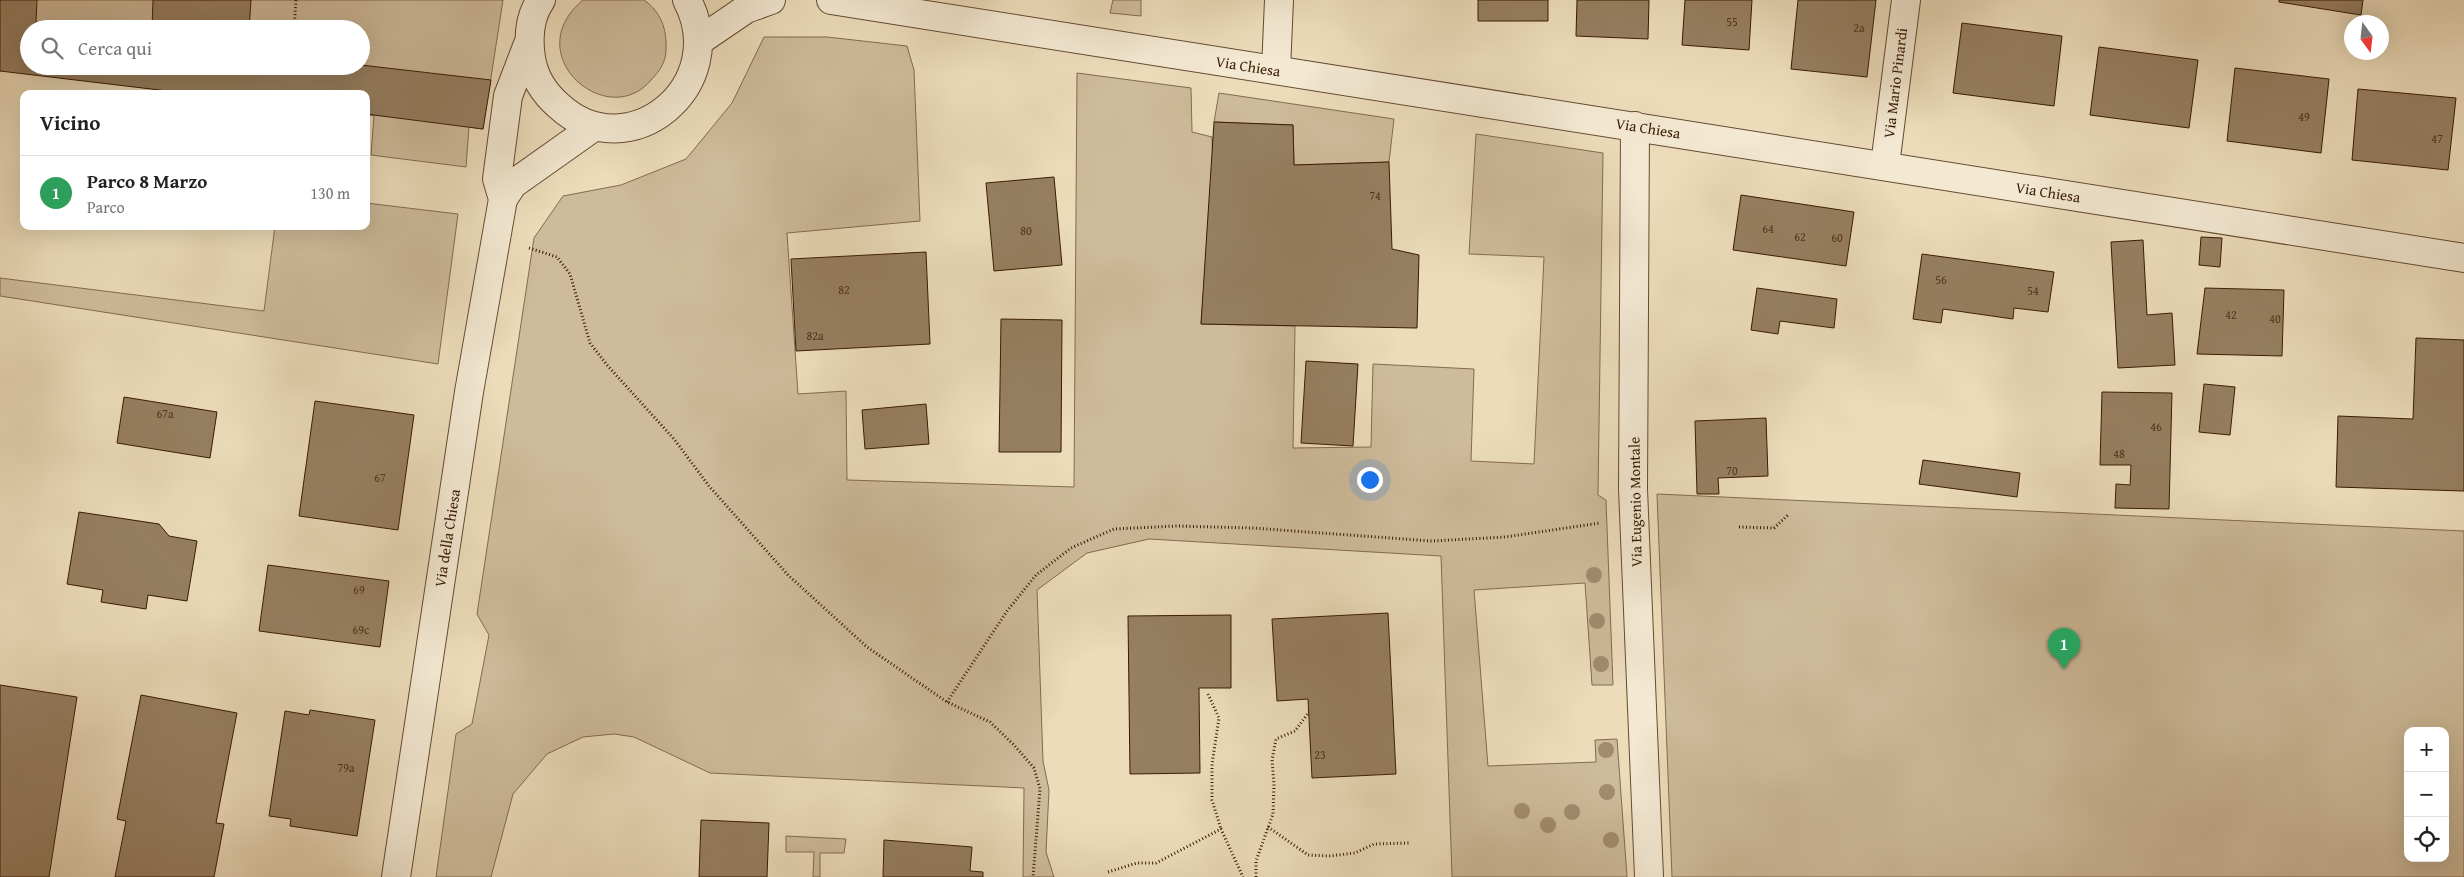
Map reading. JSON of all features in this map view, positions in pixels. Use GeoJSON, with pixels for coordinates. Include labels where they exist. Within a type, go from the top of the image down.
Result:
{"type":"FeatureCollection","features":[{"type":"Feature","properties":{"kind":"street"},"geometry":{"type":"LineString","coordinates":[[541,0],[531,23],[529,43],[533,71],[547,96],[568,115],[595,126],[620,128],[645,122],[668,109],[685,90],[696,67],[700,42],[695,15],[687,0]]}},
{"type":"Feature","properties":{"kind":"street"},"geometry":{"type":"LineString","coordinates":[[700,42],[746,9],[771,0]]}},
{"type":"Feature","properties":{"kind":"street","name":"Via Chiesa"},"geometry":{"type":"LineString","coordinates":[[831,0],[1885,165],[2464,258]]}},
{"type":"Feature","properties":{"kind":"street"},"geometry":{"type":"LineString","coordinates":[[1276,70],[1279,0]]}},
{"type":"Feature","properties":{"kind":"street","name":"Via Mario Pinardi"},"geometry":{"type":"LineString","coordinates":[[1885,165],[1906,0]]}},
{"type":"Feature","properties":{"kind":"street","name":"Via della Chiesa"},"geometry":{"type":"LineString","coordinates":[[503,199],[497,179],[508,96],[529,43]]}},
{"type":"Feature","properties":{"kind":"street","name":"Via della Chiesa"},"geometry":{"type":"LineString","coordinates":[[396,877],[469,392],[503,199],[513,184],[595,126]]}},
{"type":"Feature","properties":{"kind":"street","name":"Via Eugenio Montale"},"geometry":{"type":"LineString","coordinates":[[1635,126],[1633,498],[1649,877]]}},
{"type":"Feature","properties":{"kind":"path"},"geometry":{"type":"LineString","coordinates":[[295,20],[296,0]]}},
{"type":"Feature","properties":{"kind":"path"},"geometry":{"type":"LineString","coordinates":[[521,247],[557,257],[570,274],[590,343],[607,365],[674,439],[709,486],[788,575],[866,647],[947,702],[990,722],[1034,768],[1040,789],[1033,877]]}},
{"type":"Feature","properties":{"kind":"path"},"geometry":{"type":"LineString","coordinates":[[1739,527],[1774,528],[1788,515]]}},
{"type":"Feature","properties":{"kind":"path"},"geometry":{"type":"LineString","coordinates":[[947,702],[1007,611],[1036,575],[1071,548],[1114,529],[1176,526],[1252,528],[1432,541],[1504,537],[1601,523]]}},
{"type":"Feature","properties":{"kind":"path"},"geometry":{"type":"LineString","coordinates":[[1208,694],[1219,718],[1212,764],[1212,800],[1221,829],[1243,877]]}},
{"type":"Feature","properties":{"kind":"path"},"geometry":{"type":"LineString","coordinates":[[1256,877],[1256,861],[1273,814],[1274,784],[1272,760],[1276,739],[1295,731],[1309,712]]}},
{"type":"Feature","properties":{"kind":"path"},"geometry":{"type":"LineString","coordinates":[[1268,827],[1308,855],[1329,856],[1355,853],[1374,844],[1408,843]]}},
{"type":"Feature","properties":{"kind":"path"},"geometry":{"type":"LineString","coordinates":[[1108,872],[1137,863],[1156,864],[1221,829]]}},
{"type":"Feature","properties":{"kind":"shaded area"},"geometry":{"type":"Polygon","coordinates":[[[0,0],[503,0],[483,129],[469,127],[466,167],[371,155],[374,116],[370,115],[370,90],[302,90],[64,75],[370,75],[370,20],[20,20],[20,72],[0,71],[0,0]]]}},
{"type":"Feature","properties":{"kind":"shaded area"},"geometry":{"type":"Polygon","coordinates":[[[583,0],[644,0],[659,16],[665,35],[665,59],[654,77],[633,94],[613,97],[593,92],[576,80],[564,63],[560,43],[565,21],[583,0]]]}},
{"type":"Feature","properties":{"kind":"shaded area"},"geometry":{"type":"Polygon","coordinates":[[[1113,0],[1141,0],[1141,16],[1110,13],[1113,0]]]}},
{"type":"Feature","properties":{"kind":"shaded area"},"geometry":{"type":"Polygon","coordinates":[[[764,37],[827,37],[907,46],[914,70],[920,221],[787,233],[798,394],[846,391],[847,480],[1074,487],[1077,73],[1191,88],[1192,132],[1212,137],[1213,165],[1201,324],[1295,326],[1293,448],[1371,447],[1373,364],[1474,369],[1471,461],[1534,464],[1544,257],[1469,254],[1476,134],[1603,153],[1598,495],[1606,500],[1613,685],[1592,685],[1585,583],[1474,590],[1488,766],[1596,762],[1595,740],[1617,739],[1627,877],[1452,877],[1441,556],[1149,539],[1087,553],[1037,590],[1043,761],[1049,790],[1046,852],[1054,877],[1023,877],[1024,788],[710,773],[634,737],[614,734],[583,737],[547,754],[513,794],[491,877],[436,877],[456,734],[472,724],[489,635],[477,614],[534,238],[563,196],[621,185],[686,159],[732,103],[764,37]]]}},
{"type":"Feature","properties":{"kind":"shaded area"},"geometry":{"type":"Polygon","coordinates":[[[1219,93],[1394,119],[1389,162],[1294,165],[1293,125],[1214,122],[1219,93]]]}},
{"type":"Feature","properties":{"kind":"shaded area"},"geometry":{"type":"Polygon","coordinates":[[[370,203],[458,214],[438,364],[0,296],[0,278],[264,311],[274,230],[370,230],[370,203]]]}},
{"type":"Feature","properties":{"kind":"shaded area"},"geometry":{"type":"Polygon","coordinates":[[[1657,494],[2464,531],[2464,877],[1672,877],[1657,494]]]}},
{"type":"Feature","properties":{"kind":"shaded area"},"geometry":{"type":"Polygon","coordinates":[[[786,836],[846,839],[844,853],[820,853],[820,877],[813,877],[814,852],[786,852],[786,836]]]}},
{"type":"Feature","properties":{"kind":"building"},"geometry":{"type":"Polygon","coordinates":[[[0,0],[37,0],[36,20],[20,20],[20,73],[0,71],[0,0]]]}},
{"type":"Feature","properties":{"kind":"building"},"geometry":{"type":"Polygon","coordinates":[[[153,0],[251,0],[250,20],[152,20],[153,0]]]}},
{"type":"Feature","properties":{"kind":"building"},"geometry":{"type":"Polygon","coordinates":[[[1478,0],[1548,0],[1548,21],[1478,21],[1478,0]]]}},
{"type":"Feature","properties":{"kind":"building"},"geometry":{"type":"Polygon","coordinates":[[[1577,0],[1649,0],[1648,39],[1576,36],[1577,0]]]}},
{"type":"Feature","properties":{"kind":"building"},"geometry":{"type":"Polygon","coordinates":[[[1685,0],[1752,0],[1749,50],[1682,45],[1685,0]]]}},
{"type":"Feature","properties":{"kind":"building"},"geometry":{"type":"Polygon","coordinates":[[[1798,0],[1876,0],[1867,77],[1791,69],[1798,0]]]}},
{"type":"Feature","properties":{"kind":"building"},"geometry":{"type":"Polygon","coordinates":[[[2279,0],[2363,0],[2361,15],[2279,2],[2279,0]]]}},
{"type":"Feature","properties":{"kind":"building"},"geometry":{"type":"Polygon","coordinates":[[[1962,23],[2062,36],[2054,106],[1953,93],[1962,23]]]}},
{"type":"Feature","properties":{"kind":"building"},"geometry":{"type":"Polygon","coordinates":[[[2099,47],[2198,60],[2189,128],[2090,115],[2099,47]]]}},
{"type":"Feature","properties":{"kind":"building"},"geometry":{"type":"Polygon","coordinates":[[[370,66],[491,80],[483,129],[370,115],[370,90],[159,90],[34,75],[370,75],[370,66]]]}},
{"type":"Feature","properties":{"kind":"building"},"geometry":{"type":"Polygon","coordinates":[[[2235,68],[2329,79],[2321,153],[2227,141],[2235,68]]]}},
{"type":"Feature","properties":{"kind":"building"},"geometry":{"type":"Polygon","coordinates":[[[2358,89],[2456,98],[2448,170],[2352,160],[2358,89]]]}},
{"type":"Feature","properties":{"kind":"building"},"geometry":{"type":"Polygon","coordinates":[[[1214,122],[1293,125],[1294,165],[1389,162],[1392,249],[1419,255],[1417,328],[1201,324],[1214,122]]]}},
{"type":"Feature","properties":{"kind":"building"},"geometry":{"type":"Polygon","coordinates":[[[1054,177],[1062,265],[994,271],[986,183],[1054,177]]]}},
{"type":"Feature","properties":{"kind":"building"},"geometry":{"type":"Polygon","coordinates":[[[1741,195],[1854,212],[1846,266],[1733,250],[1741,195]]]}},
{"type":"Feature","properties":{"kind":"building"},"geometry":{"type":"Polygon","coordinates":[[[2201,237],[2222,238],[2220,267],[2199,265],[2201,237]]]}},
{"type":"Feature","properties":{"kind":"building"},"geometry":{"type":"Polygon","coordinates":[[[2143,240],[2147,315],[2172,313],[2175,365],[2118,368],[2111,242],[2143,240]]]}},
{"type":"Feature","properties":{"kind":"building"},"geometry":{"type":"Polygon","coordinates":[[[926,252],[930,344],[796,351],[791,259],[926,252]]]}},
{"type":"Feature","properties":{"kind":"building"},"geometry":{"type":"Polygon","coordinates":[[[1922,254],[2054,272],[2048,312],[2014,308],[2013,319],[1943,309],[1941,323],[1913,319],[1922,254]]]}},
{"type":"Feature","properties":{"kind":"building"},"geometry":{"type":"Polygon","coordinates":[[[1757,288],[1837,299],[1834,328],[1780,321],[1778,334],[1751,330],[1757,288]]]}},
{"type":"Feature","properties":{"kind":"building"},"geometry":{"type":"Polygon","coordinates":[[[2205,288],[2284,290],[2282,356],[2197,354],[2205,288]]]}},
{"type":"Feature","properties":{"kind":"building"},"geometry":{"type":"Polygon","coordinates":[[[1001,319],[1062,320],[1061,452],[999,452],[1001,319]]]}},
{"type":"Feature","properties":{"kind":"building"},"geometry":{"type":"Polygon","coordinates":[[[2416,338],[2464,340],[2464,491],[2336,487],[2338,416],[2413,419],[2416,338]]]}},
{"type":"Feature","properties":{"kind":"building"},"geometry":{"type":"Polygon","coordinates":[[[1306,361],[1358,364],[1353,446],[1301,443],[1306,361]]]}},
{"type":"Feature","properties":{"kind":"building"},"geometry":{"type":"Polygon","coordinates":[[[2204,384],[2235,387],[2230,435],[2199,432],[2204,384]]]}},
{"type":"Feature","properties":{"kind":"building"},"geometry":{"type":"Polygon","coordinates":[[[2102,392],[2172,393],[2169,509],[2115,508],[2116,484],[2130,485],[2131,465],[2100,465],[2102,392]]]}},
{"type":"Feature","properties":{"kind":"building"},"geometry":{"type":"Polygon","coordinates":[[[124,397],[217,412],[210,458],[117,443],[124,397]]]}},
{"type":"Feature","properties":{"kind":"building"},"geometry":{"type":"Polygon","coordinates":[[[315,401],[414,415],[398,530],[299,516],[315,401]]]}},
{"type":"Feature","properties":{"kind":"building"},"geometry":{"type":"Polygon","coordinates":[[[926,404],[929,444],[865,449],[862,410],[926,404]]]}},
{"type":"Feature","properties":{"kind":"building"},"geometry":{"type":"Polygon","coordinates":[[[1766,418],[1768,476],[1718,478],[1719,494],[1697,494],[1695,421],[1766,418]]]}},
{"type":"Feature","properties":{"kind":"building"},"geometry":{"type":"Polygon","coordinates":[[[1923,460],[2020,473],[2017,497],[1919,484],[1923,460]]]}},
{"type":"Feature","properties":{"kind":"building"},"geometry":{"type":"Polygon","coordinates":[[[79,512],[159,524],[169,536],[197,541],[187,601],[148,595],[146,609],[101,602],[103,590],[67,584],[79,512]]]}},
{"type":"Feature","properties":{"kind":"building"},"geometry":{"type":"Polygon","coordinates":[[[268,565],[389,581],[380,647],[259,631],[268,565]]]}},
{"type":"Feature","properties":{"kind":"building"},"geometry":{"type":"Polygon","coordinates":[[[1388,613],[1396,774],[1312,778],[1308,699],[1277,701],[1272,619],[1388,613]]]}},
{"type":"Feature","properties":{"kind":"building"},"geometry":{"type":"Polygon","coordinates":[[[1231,615],[1231,688],[1199,688],[1200,773],[1130,774],[1128,616],[1231,615]]]}},
{"type":"Feature","properties":{"kind":"building"},"geometry":{"type":"Polygon","coordinates":[[[0,685],[77,697],[49,877],[0,877],[0,685]]]}},
{"type":"Feature","properties":{"kind":"building"},"geometry":{"type":"Polygon","coordinates":[[[141,695],[237,713],[216,823],[224,824],[214,877],[115,877],[126,821],[117,819],[141,695]]]}},
{"type":"Feature","properties":{"kind":"building"},"geometry":{"type":"Polygon","coordinates":[[[310,710],[375,720],[357,836],[290,826],[291,819],[269,816],[285,711],[309,715],[310,710]]]}},
{"type":"Feature","properties":{"kind":"building"},"geometry":{"type":"Polygon","coordinates":[[[701,820],[769,823],[767,877],[699,877],[701,820]]]}},
{"type":"Feature","properties":{"kind":"building"},"geometry":{"type":"Polygon","coordinates":[[[884,840],[972,847],[970,871],[983,872],[983,877],[883,877],[884,840]]]}},
{"type":"Feature","properties":{"kind":"place","name":"Parco 8 Marzo"},"geometry":{"type":"Point","coordinates":[2064,669]}}]}
